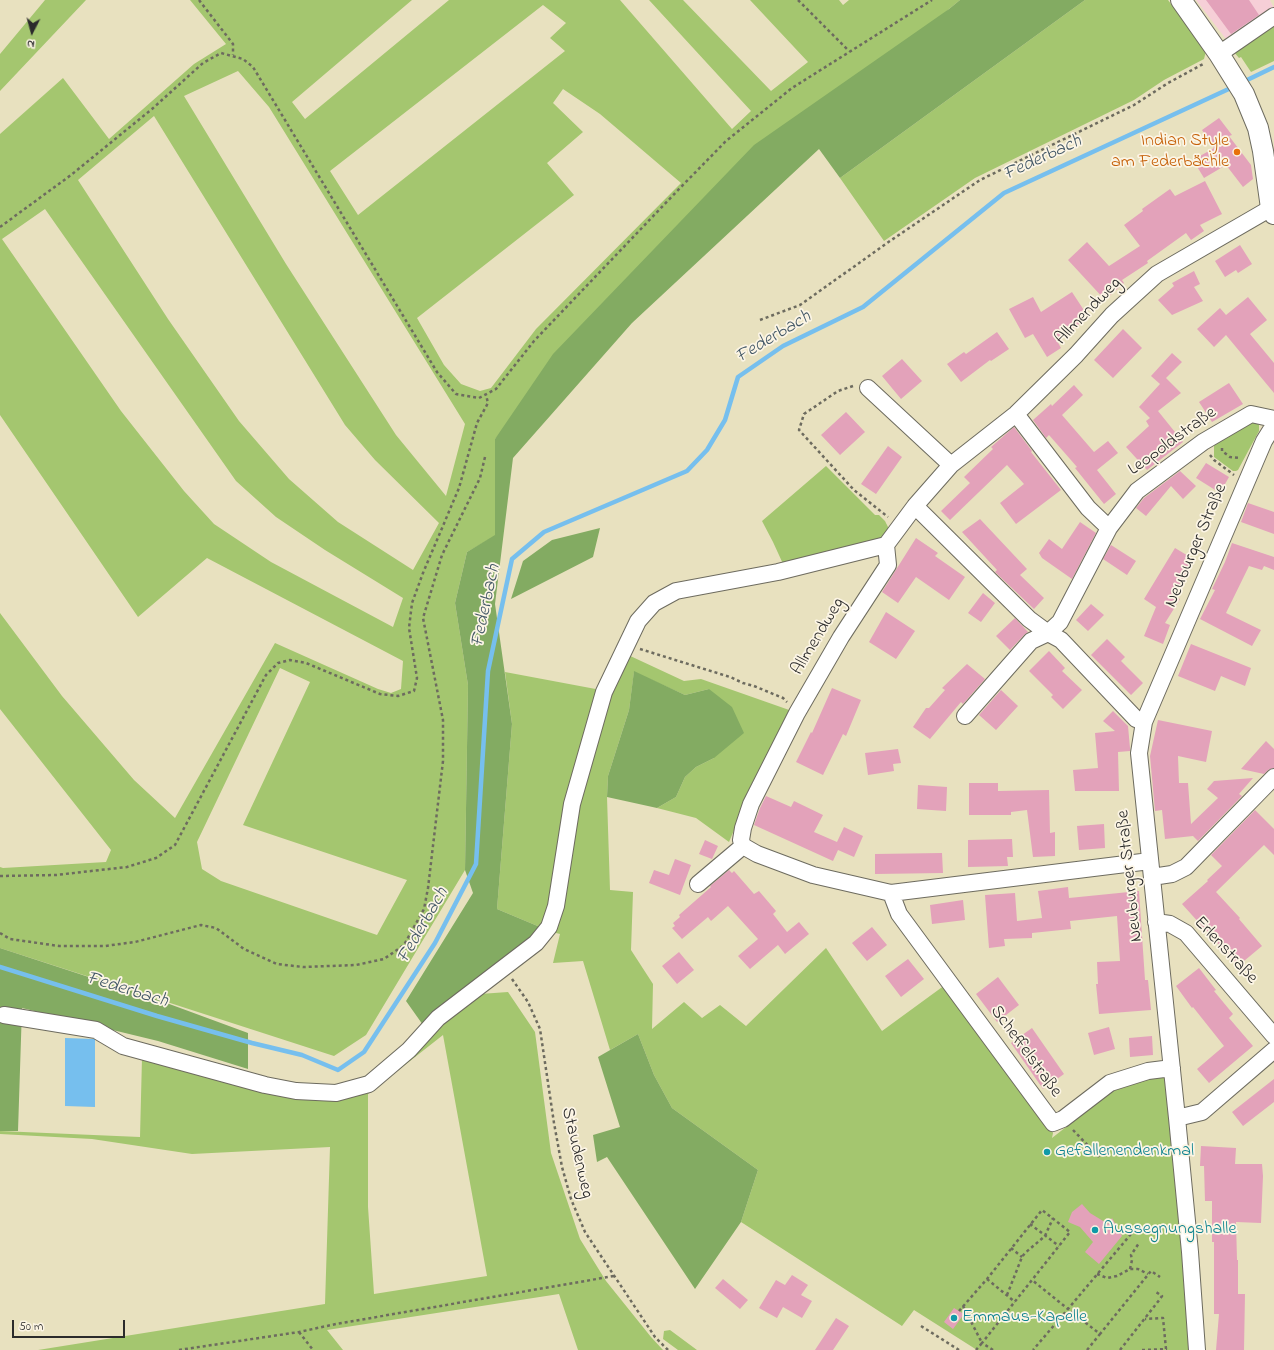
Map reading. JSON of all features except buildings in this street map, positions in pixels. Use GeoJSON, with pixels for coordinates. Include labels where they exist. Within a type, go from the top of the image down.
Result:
{"type":"FeatureCollection","features":[{"type":"Feature","properties":{"kind":"main road"},"geometry":{"type":"LineString","coordinates":[[1181,0],[1219,54],[1239,86],[1258,128],[1273,211]]}},
{"type":"Feature","properties":{"kind":"street"},"geometry":{"type":"LineString","coordinates":[[1219,54],[1274,16]]}},
{"type":"Feature","properties":{"kind":"street","name":"Allmendweg"},"geometry":{"type":"LineString","coordinates":[[743,846],[741,840],[742,834],[751,804],[796,713],[841,637],[888,565],[886,545],[914,506],[952,465],[1016,414],[1076,355],[1112,315],[1157,274],[1273,211]]}},
{"type":"Feature","properties":{"kind":"street"},"geometry":{"type":"LineString","coordinates":[[868,388],[952,465]]}},
{"type":"Feature","properties":{"kind":"street"},"geometry":{"type":"LineString","coordinates":[[1016,414],[1088,508],[1109,528]]}},
{"type":"Feature","properties":{"kind":"street","name":"Leopoldstraße"},"geometry":{"type":"LineString","coordinates":[[965,716],[1031,641],[1048,633],[1060,622],[1109,528],[1137,491],[1208,438],[1251,414],[1274,420]]}},
{"type":"Feature","properties":{"kind":"street","name":"Neuburger Straße"},"geometry":{"type":"LineString","coordinates":[[1197,1350],[1190,1252],[1177,1118],[1139,753],[1144,722],[1256,458],[1274,425]]}},
{"type":"Feature","properties":{"kind":"street"},"geometry":{"type":"LineString","coordinates":[[914,506],[1029,619],[1048,633],[1061,640],[1136,719],[1144,722]]}},
{"type":"Feature","properties":{"kind":"street"},"geometry":{"type":"LineString","coordinates":[[4,1015],[96,1030],[123,1046],[265,1085],[296,1091],[336,1093],[369,1084],[410,1050],[438,1018],[536,943],[549,927],[556,906],[572,804],[604,692],[638,621],[654,603],[676,591],[778,572],[886,545]]}},
{"type":"Feature","properties":{"kind":"street"},"geometry":{"type":"LineString","coordinates":[[698,884],[743,846],[757,854],[814,875],[891,893],[1151,869],[1172,874],[1186,867],[1274,777]]}},
{"type":"Feature","properties":{"kind":"street","name":"Scheffelstraße"},"geometry":{"type":"LineString","coordinates":[[891,893],[899,914],[1053,1123],[1063,1119],[1110,1083],[1148,1071],[1172,1068]]}},
{"type":"Feature","properties":{"kind":"street","name":"Erlenstraße"},"geometry":{"type":"LineString","coordinates":[[1156,922],[1170,924],[1186,933],[1274,1036]]}},
{"type":"Feature","properties":{"kind":"street"},"geometry":{"type":"LineString","coordinates":[[1177,1118],[1202,1112],[1274,1050]]}},
{"type":"Feature","properties":{"kind":"path"},"geometry":{"type":"LineString","coordinates":[[199,0],[233,44],[232,55]]}},
{"type":"Feature","properties":{"kind":"path"},"geometry":{"type":"LineString","coordinates":[[798,0],[849,51]]}},
{"type":"Feature","properties":{"kind":"path"},"geometry":{"type":"LineString","coordinates":[[0,227],[71,175],[140,119],[203,62],[222,53],[232,55],[243,59],[252,68],[438,372],[456,394],[479,398],[496,389],[544,330],[726,141],[792,88],[932,0]]}},
{"type":"Feature","properties":{"kind":"path"},"geometry":{"type":"LineString","coordinates":[[760,320],[800,305],[890,241],[980,180],[1134,105],[1168,82],[1219,54]]}},
{"type":"Feature","properties":{"kind":"path"},"geometry":{"type":"LineString","coordinates":[[868,388],[854,385],[838,391],[804,414],[799,430],[854,490],[882,512]]}},
{"type":"Feature","properties":{"kind":"path"},"geometry":{"type":"LineString","coordinates":[[0,876],[56,875],[127,867],[156,858],[174,844],[266,675],[278,663],[290,660],[306,663],[380,694],[398,696],[414,691],[417,678],[409,628],[412,603],[459,488],[477,423],[488,403],[486,394]]}},
{"type":"Feature","properties":{"kind":"path"},"geometry":{"type":"LineString","coordinates":[[1246,482],[1214,460],[1208,453],[1208,438],[1221,444],[1222,451],[1232,458],[1256,458]]}},
{"type":"Feature","properties":{"kind":"path"},"geometry":{"type":"LineString","coordinates":[[0,934],[10,939],[58,946],[105,946],[135,942],[201,925],[216,928],[244,949],[277,964],[303,967],[356,965],[384,959],[404,945],[424,909],[428,888],[443,761],[443,720],[423,618],[442,555],[480,478],[485,457]]}},
{"type":"Feature","properties":{"kind":"path"},"geometry":{"type":"LineString","coordinates":[[627,644],[646,652],[715,671],[783,698],[796,713]]}},
{"type":"Feature","properties":{"kind":"path","name":"Staudenweg"},"geometry":{"type":"LineString","coordinates":[[504,968],[528,1002],[540,1029],[562,1167],[571,1199],[585,1232],[655,1337],[668,1350]]}},
{"type":"Feature","properties":{"kind":"path"},"geometry":{"type":"LineString","coordinates":[[1063,1119],[1099,1157]]}},
{"type":"Feature","properties":{"kind":"path"},"geometry":{"type":"LineString","coordinates":[[959,1311],[987,1279],[1042,1210],[1070,1232],[976,1350]]}},
{"type":"Feature","properties":{"kind":"path"},"geometry":{"type":"LineString","coordinates":[[1007,1295],[1022,1256],[1045,1236],[1053,1218]]}},
{"type":"Feature","properties":{"kind":"path"},"geometry":{"type":"LineString","coordinates":[[1030,1224],[1059,1246]]}},
{"type":"Feature","properties":{"kind":"path"},"geometry":{"type":"LineString","coordinates":[[1033,1350],[1131,1234]]}},
{"type":"Feature","properties":{"kind":"path"},"geometry":{"type":"LineString","coordinates":[[1130,1269],[1132,1260],[1131,1255],[1139,1243]]}},
{"type":"Feature","properties":{"kind":"path"},"geometry":{"type":"LineString","coordinates":[[1011,1248],[1022,1256]]}},
{"type":"Feature","properties":{"kind":"path"},"geometry":{"type":"LineString","coordinates":[[1097,1274],[1107,1278],[1117,1276],[1130,1269],[1148,1274]]}},
{"type":"Feature","properties":{"kind":"path"},"geometry":{"type":"LineString","coordinates":[[1087,1350],[1148,1274],[1151,1271],[1160,1276]]}},
{"type":"Feature","properties":{"kind":"path"},"geometry":{"type":"LineString","coordinates":[[179,1350],[299,1332],[614,1276]]}},
{"type":"Feature","properties":{"kind":"path"},"geometry":{"type":"LineString","coordinates":[[987,1279],[1015,1302]]}},
{"type":"Feature","properties":{"kind":"path"},"geometry":{"type":"LineString","coordinates":[[1032,1280],[1100,1334]]}},
{"type":"Feature","properties":{"kind":"path"},"geometry":{"type":"LineString","coordinates":[[1120,1350],[1145,1320],[1162,1296],[1156,1292]]}},
{"type":"Feature","properties":{"kind":"path"},"geometry":{"type":"LineString","coordinates":[[964,1306],[982,1343],[993,1350]]}},
{"type":"Feature","properties":{"kind":"path"},"geometry":{"type":"LineString","coordinates":[[1142,1350],[1166,1350],[1163,1318],[1145,1320]]}},
{"type":"Feature","properties":{"kind":"path"},"geometry":{"type":"LineString","coordinates":[[921,1326],[959,1350]]}},
{"type":"Feature","properties":{"kind":"path"},"geometry":{"type":"LineString","coordinates":[[299,1332],[313,1350]]}},
{"type":"Feature","properties":{"kind":"shaded area"},"geometry":{"type":"Polygon","coordinates":[[[1196,0],[1270,0],[1274,11],[1229,43],[1196,0]]]}},
{"type":"Feature","properties":{"kind":"green space"},"geometry":{"type":"Polygon","coordinates":[[[45,0],[86,0],[0,91],[0,54],[45,0]]]}},
{"type":"Feature","properties":{"kind":"green space"},"geometry":{"type":"Polygon","coordinates":[[[190,0],[412,0],[292,102],[305,119],[449,0],[620,0],[732,129],[751,111],[649,0],[683,0],[771,91],[808,62],[750,0],[839,0],[843,5],[849,0],[960,0],[495,439],[495,536],[467,552],[455,603],[468,685],[465,870],[366,1035],[334,1056],[0,948],[0,867],[106,862],[111,850],[0,709],[0,613],[62,696],[134,780],[175,818],[275,643],[378,689],[391,693],[401,689],[403,661],[207,558],[138,617],[0,415],[0,134],[63,78],[109,139],[194,64],[226,44],[190,0]],[[543,5],[330,171],[358,215],[565,51],[550,38],[566,23],[543,5]],[[238,71],[184,96],[286,264],[396,435],[446,496],[465,424],[269,107],[238,71]],[[563,89],[553,103],[583,132],[547,163],[574,195],[417,318],[444,365],[461,384],[480,391],[491,388],[536,329],[681,183],[600,114],[563,89]],[[154,116],[78,180],[168,319],[239,421],[289,479],[338,522],[413,570],[439,523],[375,460],[345,425],[154,116]],[[45,209],[2,239],[121,411],[184,491],[214,524],[271,562],[393,627],[403,598],[325,550],[276,517],[236,481],[45,209]],[[280,668],[197,842],[202,869],[221,881],[377,935],[407,880],[243,825],[310,682],[280,668]]]}},
{"type":"Feature","properties":{"kind":"green space"},"geometry":{"type":"Polygon","coordinates":[[[960,0],[1085,0],[840,178],[819,149],[632,323],[513,458],[495,604],[512,724],[497,909],[540,927],[533,941],[423,1025],[406,1001],[473,893],[465,870],[468,685],[455,603],[467,552],[495,535],[495,439],[553,354],[754,145],[960,0]]]}},
{"type":"Feature","properties":{"kind":"green space"},"geometry":{"type":"Polygon","coordinates":[[[1085,0],[1168,0],[1206,51],[1204,59],[1164,80],[1134,100],[975,178],[884,241],[840,178],[1085,0]]]}},
{"type":"Feature","properties":{"kind":"green space"},"geometry":{"type":"Polygon","coordinates":[[[1274,22],[1274,61],[1251,72],[1241,57],[1239,58],[1234,52],[1274,22]]]}},
{"type":"Feature","properties":{"kind":"green space"},"geometry":{"type":"Polygon","coordinates":[[[1255,421],[1259,425],[1259,431],[1238,470],[1233,471],[1214,457],[1214,446],[1216,442],[1231,430],[1255,421]]]}},
{"type":"Feature","properties":{"kind":"green space"},"geometry":{"type":"Polygon","coordinates":[[[826,466],[875,515],[879,515],[885,521],[888,527],[888,532],[884,538],[784,566],[762,521],[826,466]]]}},
{"type":"Feature","properties":{"kind":"green space"},"geometry":{"type":"Polygon","coordinates":[[[600,528],[593,557],[511,599],[523,561],[552,540],[600,528]]]}},
{"type":"Feature","properties":{"kind":"green space"},"geometry":{"type":"Polygon","coordinates":[[[626,654],[684,681],[701,679],[792,711],[742,811],[729,842],[696,818],[657,808],[676,797],[685,777],[696,767],[714,758],[709,689],[685,695],[634,672],[629,710],[608,776],[607,797],[610,890],[633,892],[631,950],[653,984],[652,1029],[684,1002],[702,1018],[720,1005],[746,1026],[826,948],[882,1031],[945,985],[1053,1133],[1052,1138],[1112,1091],[1134,1080],[1168,1075],[1189,1350],[977,1350],[914,1310],[902,1326],[741,1222],[758,1170],[672,1108],[654,1075],[638,1034],[610,1050],[583,961],[553,963],[560,934],[552,932],[576,812],[610,692],[626,654]]]}},
{"type":"Feature","properties":{"kind":"green space"},"geometry":{"type":"Polygon","coordinates":[[[634,671],[685,695],[709,689],[732,707],[744,733],[714,758],[696,767],[685,777],[676,797],[657,808],[607,797],[608,776],[629,710],[634,671]]]}},
{"type":"Feature","properties":{"kind":"green space"},"geometry":{"type":"Polygon","coordinates":[[[505,672],[601,690],[551,905],[540,927],[497,909],[512,724],[505,672]]]}},
{"type":"Feature","properties":{"kind":"green space"},"geometry":{"type":"Polygon","coordinates":[[[0,948],[153,998],[248,1033],[248,1069],[158,1041],[22,1008],[18,1131],[0,1131],[0,948]]]}},
{"type":"Feature","properties":{"kind":"green space"},"geometry":{"type":"Polygon","coordinates":[[[508,992],[535,1032],[551,1153],[580,1239],[606,1281],[663,1350],[578,1350],[559,1294],[327,1330],[343,1350],[38,1350],[325,1304],[330,1147],[192,1154],[92,1139],[0,1134],[0,1131],[140,1137],[142,1058],[279,1096],[370,1089],[443,1019],[480,994],[508,992]],[[443,1035],[368,1094],[368,1207],[374,1294],[487,1276],[443,1035]]]}},
{"type":"Feature","properties":{"kind":"green space"},"geometry":{"type":"Polygon","coordinates":[[[638,1034],[654,1075],[672,1108],[758,1170],[741,1222],[695,1289],[607,1157],[597,1162],[593,1135],[620,1127],[598,1057],[638,1034]]]}},
{"type":"Feature","properties":{"kind":"green space"},"geometry":{"type":"Polygon","coordinates":[[[670,1330],[697,1350],[678,1350],[663,1339],[664,1331],[670,1330]]]}},
{"type":"Feature","properties":{"kind":"water"},"geometry":{"type":"Polygon","coordinates":[[[65,1038],[95,1039],[95,1107],[65,1106],[65,1038]]]}},
{"type":"Feature","properties":{"kind":"waterway","name":"Federbach"},"geometry":{"type":"LineString","coordinates":[[1243,82],[1274,67]]}},
{"type":"Feature","properties":{"kind":"waterway","name":"Federbach"},"geometry":{"type":"LineString","coordinates":[[0,967],[157,1016],[252,1043],[302,1055],[338,1070],[364,1052],[435,943],[476,864],[488,671],[512,559],[544,532],[687,471],[707,450],[725,420],[738,377],[783,346],[863,307],[1004,193],[1233,87]]}},
{"type":"Feature","properties":{"kind":"place","name":"Indian Style am Federbächle"},"geometry":{"type":"Point","coordinates":[1237,152]}},
{"type":"Feature","properties":{"kind":"place","name":"Gefallenendenkmal"},"geometry":{"type":"Point","coordinates":[1047,1152]}},
{"type":"Feature","properties":{"kind":"place","name":"Aussegnungshalle"},"geometry":{"type":"Point","coordinates":[1095,1230]}},
{"type":"Feature","properties":{"kind":"place","name":"Emmaus-Kapelle"},"geometry":{"type":"Point","coordinates":[954,1318]}}]}
